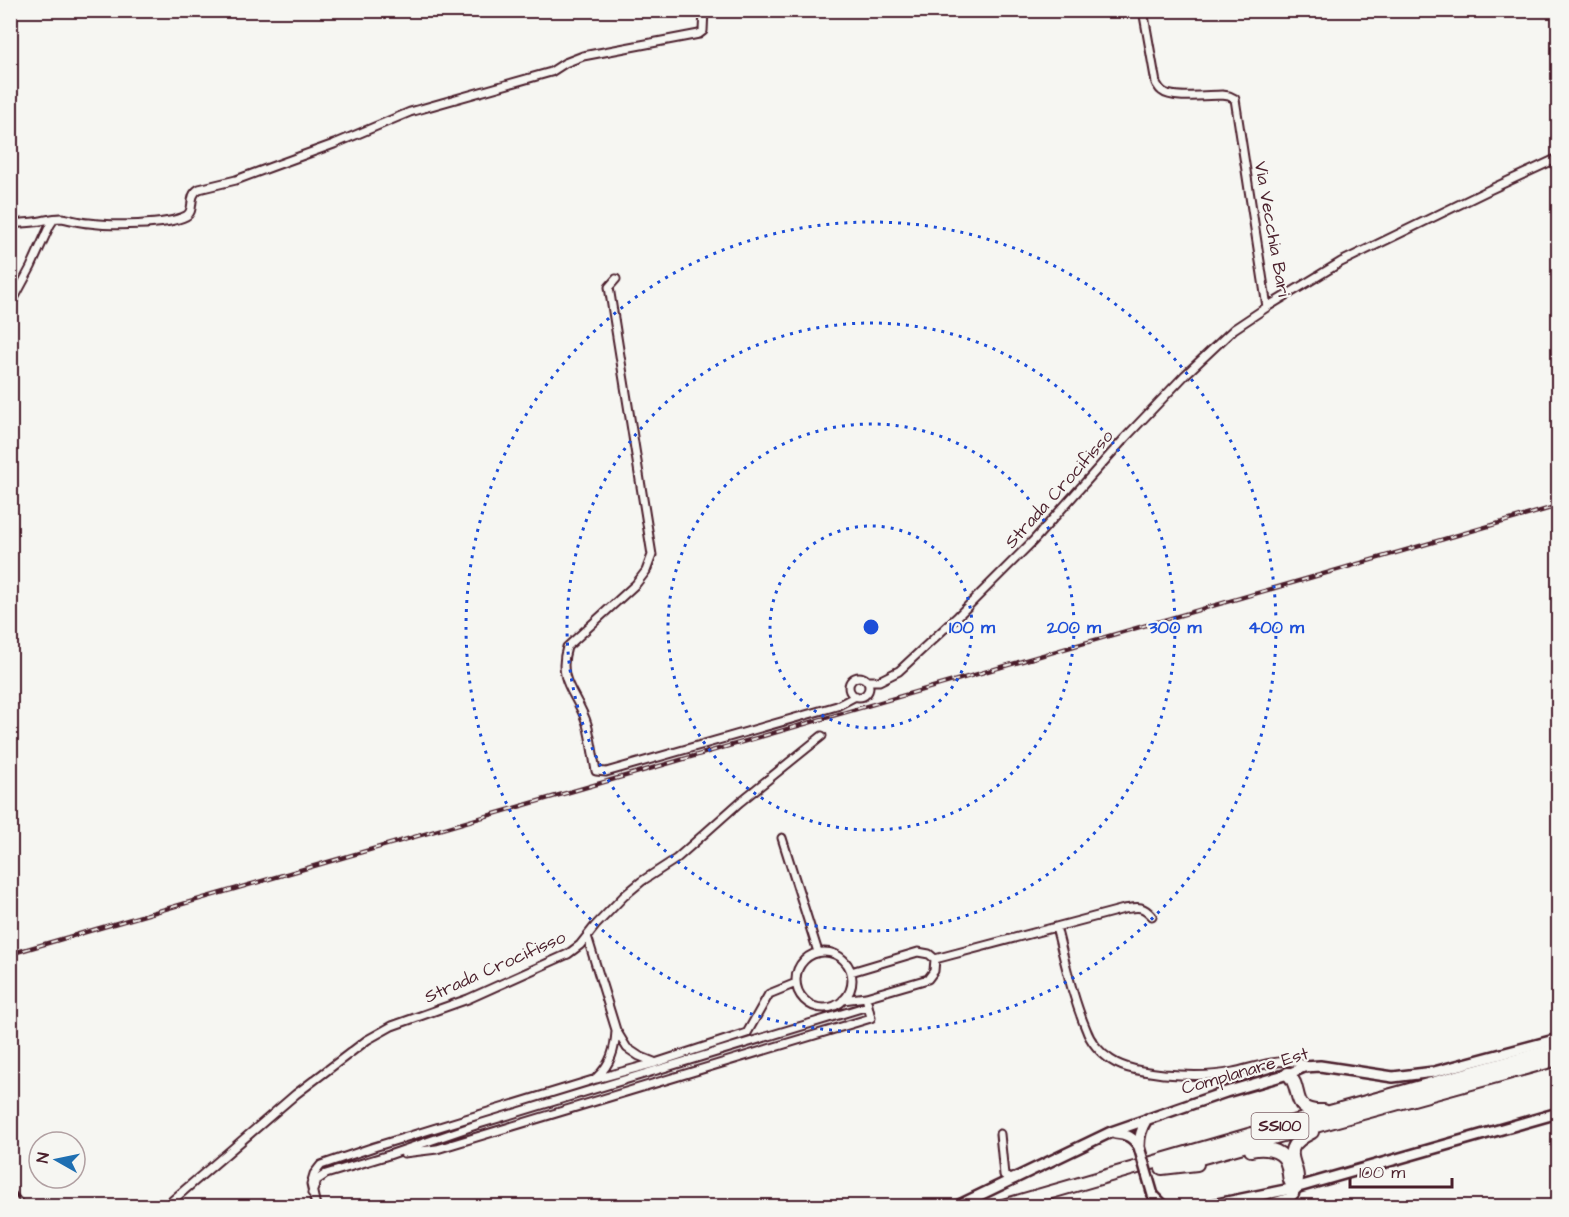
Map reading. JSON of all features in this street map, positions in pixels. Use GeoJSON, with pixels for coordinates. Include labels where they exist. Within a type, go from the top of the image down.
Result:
{"type":"FeatureCollection","features":[{"type":"Feature","properties":{"kind":"highway","name":"SS100"},"geometry":{"type":"LineString","coordinates":[[1029,1206],[1558,1049]]}},
{"type":"Feature","properties":{"kind":"highway","name":"SS100"},"geometry":{"type":"LineString","coordinates":[[1003,1206],[1290,1123],[1335,1116],[1558,1059]]}},
{"type":"Feature","properties":{"kind":"highway","name":"SS100"},"geometry":{"type":"LineString","coordinates":[[1290,1123],[1293,1101],[1286,1081],[1288,1074],[1293,1078],[1298,1099],[1305,1108],[1335,1116]]}},
{"type":"Feature","properties":{"kind":"highway","name":"SS100"},"geometry":{"type":"LineString","coordinates":[[1162,1168],[1200,1163],[1256,1148],[1270,1149],[1286,1161],[1290,1183],[1295,1188],[1298,1182],[1291,1157],[1293,1148],[1301,1138],[1335,1116]]}},
{"type":"Feature","properties":{"kind":"main road","name":"Complanare Est"},"geometry":{"type":"LineString","coordinates":[[957,1206],[1111,1132],[1304,1067],[1320,1066],[1393,1077],[1417,1075],[1558,1039]]}},
{"type":"Feature","properties":{"kind":"main road"},"geometry":{"type":"LineString","coordinates":[[1207,1206],[1295,1188],[1558,1113]]}},
{"type":"Feature","properties":{"kind":"main road"},"geometry":{"type":"LineString","coordinates":[[1146,1119],[1141,1128],[1139,1147],[1153,1195],[1152,1206]]}},
{"type":"Feature","properties":{"kind":"main road"},"geometry":{"type":"LineString","coordinates":[[1111,1132],[1131,1136],[1139,1147]]}},
{"type":"Feature","properties":{"kind":"main road"},"geometry":{"type":"LineString","coordinates":[[1153,1195],[1164,1206]]}},
{"type":"Feature","properties":{"kind":"street"},"geometry":{"type":"LineString","coordinates":[[10,224],[68,219],[90,224],[139,224],[185,216],[189,214],[195,192],[200,189],[236,180],[334,144],[410,112],[552,72],[565,63],[583,56],[699,34],[703,31],[704,10]]}},
{"type":"Feature","properties":{"kind":"street","name":"Via Vecchia Bari"},"geometry":{"type":"LineString","coordinates":[[1143,10],[1156,82],[1162,92],[1176,96],[1222,95],[1235,99],[1267,307],[1341,262],[1558,158]]}},
{"type":"Feature","properties":{"kind":"street"},"geometry":{"type":"LineString","coordinates":[[10,306],[54,219]]}},
{"type":"Feature","properties":{"kind":"street"},"geometry":{"type":"LineString","coordinates":[[616,279],[609,287],[652,555],[646,572],[636,584],[567,647],[563,659],[564,676],[586,722],[596,771],[606,772],[837,706],[856,696],[862,696],[892,676]]}},
{"type":"Feature","properties":{"kind":"street","name":"Strada Crocifisso"},"geometry":{"type":"LineString","coordinates":[[867,681],[879,681],[899,671],[958,616],[1034,542],[1125,438],[1185,375],[1234,329],[1267,307]]}},
{"type":"Feature","properties":{"kind":"street"},"geometry":{"type":"LineString","coordinates":[[837,706],[846,696],[855,678],[862,677],[867,681],[869,690]]}},
{"type":"Feature","properties":{"kind":"street"},"geometry":{"type":"LineString","coordinates":[[849,686],[851,693],[856,696]]}},
{"type":"Feature","properties":{"kind":"street","name":"Strada Crocifisso"},"geometry":{"type":"LineString","coordinates":[[166,1206],[296,1094],[367,1040],[392,1026],[468,999],[568,954],[580,945],[595,926],[633,888],[676,859],[740,802],[822,736]]}},
{"type":"Feature","properties":{"kind":"street"},"geometry":{"type":"LineString","coordinates":[[782,838],[818,952]]}},
{"type":"Feature","properties":{"kind":"street"},"geometry":{"type":"LineString","coordinates":[[935,960],[1124,909],[1138,907],[1146,909],[1152,916]]}},
{"type":"Feature","properties":{"kind":"street"},"geometry":{"type":"LineString","coordinates":[[1056,927],[1086,1030],[1096,1046],[1111,1060],[1150,1073],[1181,1075],[1222,1074],[1284,1060],[1299,1062],[1311,1067]]}},
{"type":"Feature","properties":{"kind":"street"},"geometry":{"type":"LineString","coordinates":[[587,936],[616,1030],[627,1048],[655,1062]]}},
{"type":"Feature","properties":{"kind":"street"},"geometry":{"type":"LineString","coordinates":[[818,952],[835,953],[848,964],[851,972],[851,987],[843,1000],[828,1008],[811,1004],[804,999],[796,983],[799,967],[810,955],[818,952]]}},
{"type":"Feature","properties":{"kind":"street"},"geometry":{"type":"LineString","coordinates":[[851,972],[918,952],[929,954],[935,960]]}},
{"type":"Feature","properties":{"kind":"street"},"geometry":{"type":"LineString","coordinates":[[843,1000],[866,998],[928,979],[934,971],[935,960]]}},
{"type":"Feature","properties":{"kind":"street"},"geometry":{"type":"LineString","coordinates":[[316,1206],[311,1184],[314,1174],[321,1165],[747,1033],[769,994],[796,983]]}},
{"type":"Feature","properties":{"kind":"street"},"geometry":{"type":"LineString","coordinates":[[389,1155],[437,1149],[871,1018],[866,998]]}},
{"type":"Feature","properties":{"kind":"street"},"geometry":{"type":"LineString","coordinates":[[312,1193],[317,1180],[326,1174],[479,1124],[868,1006]]}},
{"type":"Feature","properties":{"kind":"street"},"geometry":{"type":"LineString","coordinates":[[596,1079],[611,1060],[616,1030]]}},
{"type":"Feature","properties":{"kind":"street"},"geometry":{"type":"LineString","coordinates":[[1000,1134],[1004,1175],[1015,1179]]}},
{"type":"Feature","properties":{"kind":"street"},"geometry":{"type":"LineString","coordinates":[[1264,1206],[1291,1197],[1295,1188]]}},
{"type":"Feature","properties":{"kind":"railway"},"geometry":{"type":"LineString","coordinates":[[10,954],[1558,506]]}},
{"type":"Feature","properties":{"kind":"railway"},"geometry":{"type":"LineString","coordinates":[[10,1188],[25,1206]]}}]}
